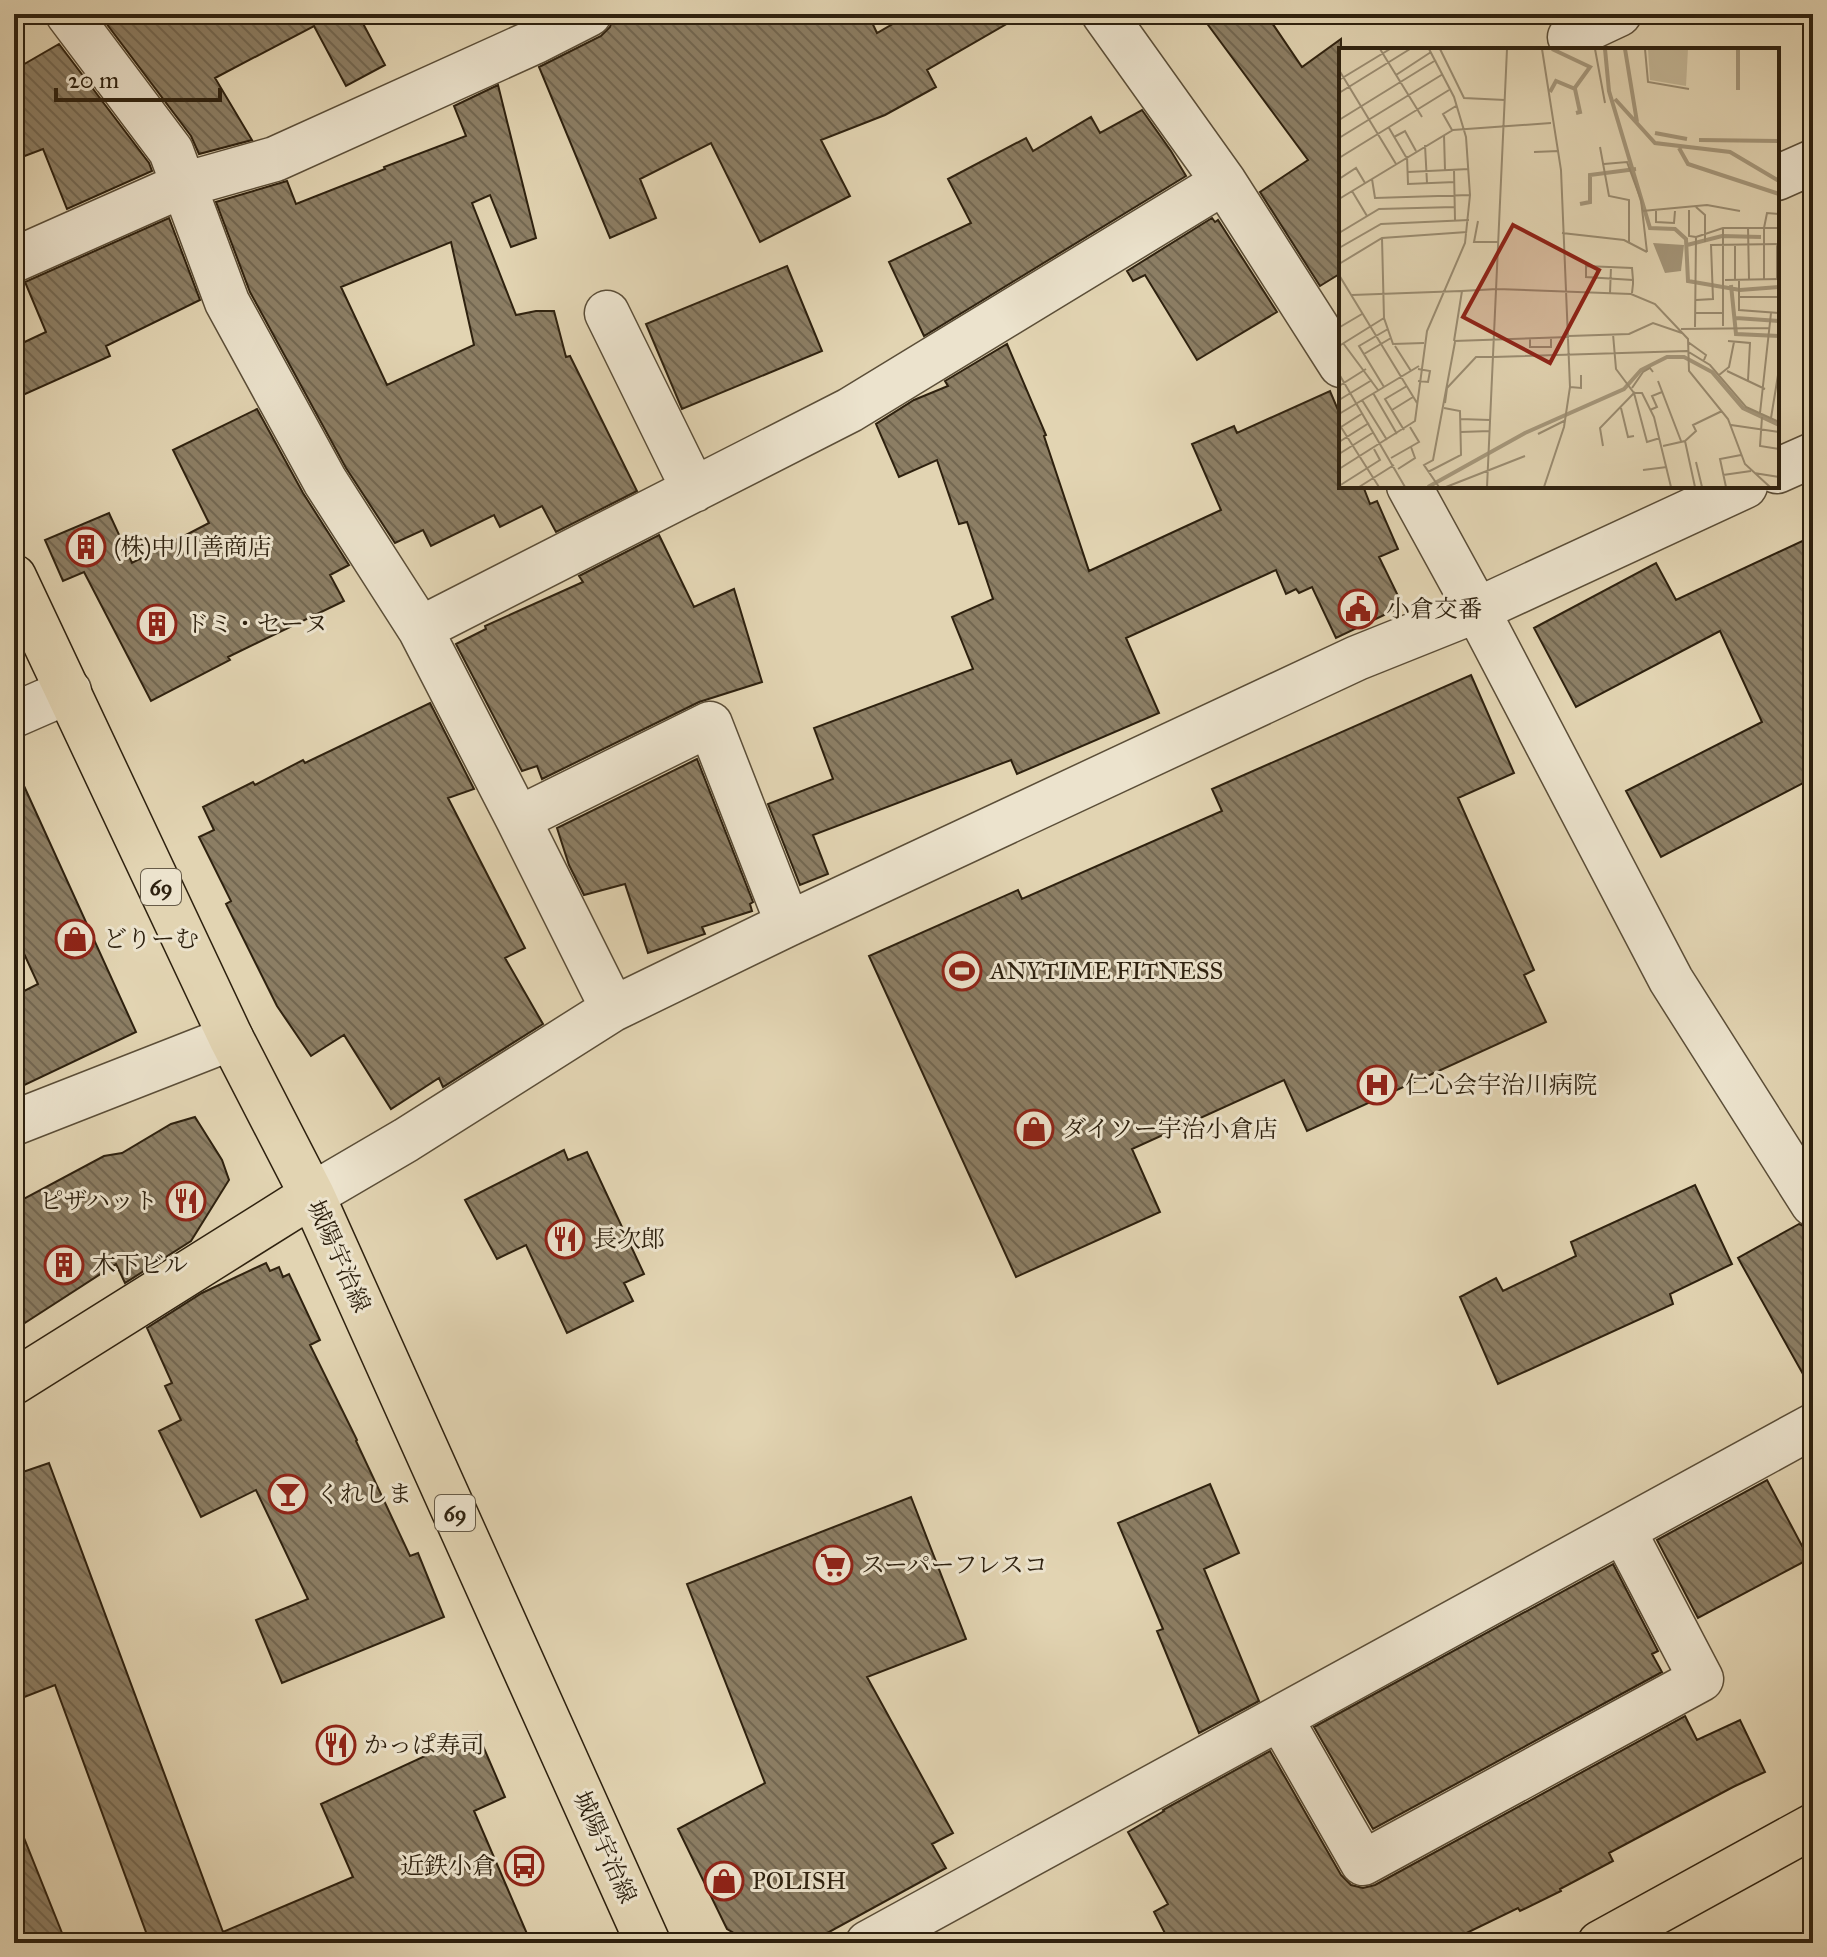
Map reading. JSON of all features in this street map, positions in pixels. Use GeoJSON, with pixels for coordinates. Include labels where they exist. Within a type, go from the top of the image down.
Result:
{"type":"FeatureCollection","features":[{"type":"Feature","properties":{"kind":"main road","name":"城陽宇治線"},"geometry":{"type":"LineString","coordinates":[[14,577],[231,1038],[312,1195],[648,1943]]}},
{"type":"Feature","properties":{"kind":"main road"},"geometry":{"type":"LineString","coordinates":[[14,1382],[312,1195]]}},
{"type":"Feature","properties":{"kind":"main road"},"geometry":{"type":"LineString","coordinates":[[1600,1943],[1813,1826]]}},
{"type":"Feature","properties":{"kind":"street"},"geometry":{"type":"LineString","coordinates":[[68,14],[171,151],[227,302],[325,481],[420,629],[613,1009]]}},
{"type":"Feature","properties":{"kind":"street"},"geometry":{"type":"LineString","coordinates":[[14,260],[183,185],[275,159],[589,14]]}},
{"type":"Feature","properties":{"kind":"street"},"geometry":{"type":"LineString","coordinates":[[1104,14],[1224,182],[1339,362]]}},
{"type":"Feature","properties":{"kind":"street"},"geometry":{"type":"LineString","coordinates":[[1575,48],[1570,37],[1619,14]]}},
{"type":"Feature","properties":{"kind":"street"},"geometry":{"type":"LineString","coordinates":[[1779,177],[1813,162]]}},
{"type":"Feature","properties":{"kind":"street"},"geometry":{"type":"LineString","coordinates":[[420,629],[850,410],[1224,182]]}},
{"type":"Feature","properties":{"kind":"street"},"geometry":{"type":"LineString","coordinates":[[607,313],[694,490]]}},
{"type":"Feature","properties":{"kind":"street"},"geometry":{"type":"LineString","coordinates":[[1779,470],[1813,455]]}},
{"type":"Feature","properties":{"kind":"street"},"geometry":{"type":"LineString","coordinates":[[1410,488],[1671,980],[1813,1204]]}},
{"type":"Feature","properties":{"kind":"street"},"geometry":{"type":"LineString","coordinates":[[312,1195],[406,1140],[613,1009],[1357,658],[1477,610],[1741,488]]}},
{"type":"Feature","properties":{"kind":"street"},"geometry":{"type":"LineString","coordinates":[[14,715],[69,691]]}},
{"type":"Feature","properties":{"kind":"street"},"geometry":{"type":"LineString","coordinates":[[518,819],[710,724],[788,924]]}},
{"type":"Feature","properties":{"kind":"street"},"geometry":{"type":"LineString","coordinates":[[14,1123],[231,1038]]}},
{"type":"Feature","properties":{"kind":"street"},"geometry":{"type":"LineString","coordinates":[[868,1943],[1813,1426]]}},
{"type":"Feature","properties":{"kind":"street"},"geometry":{"type":"LineString","coordinates":[[1280,1718],[1363,1863],[1688,1687],[1701,1679],[1623,1530]]}},
{"type":"Feature","properties":{"kind":"building"},"geometry":{"type":"Polygon","coordinates":[[[111,14],[358,14],[385,65],[346,86],[314,26],[215,78],[252,140],[199,154],[191,136],[103,19],[111,14]]]}},
{"type":"Feature","properties":{"kind":"building"},"geometry":{"type":"Polygon","coordinates":[[[614,14],[868,14],[877,33],[910,14],[1024,14],[927,70],[936,87],[885,115],[821,140],[850,196],[760,242],[711,143],[640,179],[656,218],[610,238],[539,67],[601,36],[610,27],[614,14]]]}},
{"type":"Feature","properties":{"kind":"building"},"geometry":{"type":"Polygon","coordinates":[[[1200,14],[1266,14],[1302,67],[1341,39],[1339,274],[1320,286],[1260,192],[1308,160],[1200,14]]]}},
{"type":"Feature","properties":{"kind":"building"},"geometry":{"type":"Polygon","coordinates":[[[59,44],[152,171],[67,209],[43,149],[14,160],[14,70],[59,44]]]}},
{"type":"Feature","properties":{"kind":"building"},"geometry":{"type":"Polygon","coordinates":[[[498,85],[536,238],[511,247],[490,195],[472,203],[516,315],[554,311],[566,357],[570,356],[637,491],[556,532],[542,506],[500,527],[494,515],[431,546],[423,530],[395,543],[346,468],[250,292],[216,202],[287,181],[296,204],[385,169],[466,136],[454,106],[498,85]],[[451,242],[341,287],[387,385],[474,345],[451,242]]]}},
{"type":"Feature","properties":{"kind":"building"},"geometry":{"type":"Polygon","coordinates":[[[1142,110],[1186,176],[924,336],[889,262],[971,223],[948,179],[1026,138],[1033,151],[1091,117],[1100,133],[1142,110]]]}},
{"type":"Feature","properties":{"kind":"building"},"geometry":{"type":"Polygon","coordinates":[[[169,218],[200,300],[106,346],[110,356],[14,399],[14,347],[46,332],[25,282],[169,218]]]}},
{"type":"Feature","properties":{"kind":"building"},"geometry":{"type":"Polygon","coordinates":[[[1212,218],[1215,222],[1218,220],[1277,312],[1197,360],[1145,275],[1133,281],[1127,271],[1212,218]]]}},
{"type":"Feature","properties":{"kind":"building"},"geometry":{"type":"Polygon","coordinates":[[[787,266],[822,351],[682,409],[646,324],[787,266]]]}},
{"type":"Feature","properties":{"kind":"building"},"geometry":{"type":"Polygon","coordinates":[[[1007,344],[1046,435],[1089,571],[1221,510],[1192,444],[1234,426],[1237,433],[1330,391],[1339,412],[1339,488],[1364,488],[1370,504],[1377,501],[1398,549],[1379,557],[1403,606],[1336,638],[1312,587],[1299,593],[1296,589],[1286,594],[1276,570],[1126,638],[1159,713],[1017,774],[1011,760],[813,835],[828,874],[800,885],[768,804],[833,779],[814,728],[973,669],[952,617],[993,599],[967,522],[959,524],[937,460],[899,477],[876,424],[914,400],[948,386],[945,381],[1007,344]]]}},
{"type":"Feature","properties":{"kind":"building"},"geometry":{"type":"Polygon","coordinates":[[[257,409],[303,493],[349,565],[330,575],[344,601],[228,657],[230,660],[151,701],[84,572],[63,581],[45,540],[109,513],[132,563],[209,523],[173,450],[257,409]]]}},
{"type":"Feature","properties":{"kind":"building"},"geometry":{"type":"Polygon","coordinates":[[[659,535],[694,607],[734,589],[762,682],[699,702],[542,779],[537,766],[522,771],[456,644],[486,629],[485,626],[583,582],[579,576],[659,535]]]}},
{"type":"Feature","properties":{"kind":"building"},"geometry":{"type":"Polygon","coordinates":[[[1813,536],[1813,778],[1661,857],[1626,791],[1762,722],[1720,631],[1576,707],[1534,628],[1656,563],[1676,600],[1813,536]]]}},
{"type":"Feature","properties":{"kind":"building"},"geometry":{"type":"Polygon","coordinates":[[[1471,675],[1514,773],[1458,798],[1534,970],[1524,975],[1546,1022],[1307,1131],[1284,1080],[1132,1149],[1160,1212],[1016,1277],[869,956],[1018,890],[1022,899],[1222,811],[1212,789],[1471,675]]]}},
{"type":"Feature","properties":{"kind":"building"},"geometry":{"type":"Polygon","coordinates":[[[430,703],[474,789],[448,798],[525,948],[505,958],[543,1024],[443,1087],[439,1078],[391,1109],[344,1035],[311,1056],[277,1006],[226,904],[231,901],[199,837],[214,830],[203,807],[303,760],[305,763],[430,703]]]}},
{"type":"Feature","properties":{"kind":"building"},"geometry":{"type":"Polygon","coordinates":[[[697,759],[753,902],[750,904],[752,911],[702,927],[705,934],[648,953],[625,884],[584,895],[569,865],[557,828],[697,759]]]}},
{"type":"Feature","properties":{"kind":"building"},"geometry":{"type":"Polygon","coordinates":[[[14,764],[136,1032],[14,1090],[14,996],[38,984],[14,932],[14,764]]]}},
{"type":"Feature","properties":{"kind":"building","name":"木下ビル"},"geometry":{"type":"Polygon","coordinates":[[[195,1117],[222,1160],[229,1180],[191,1241],[125,1283],[116,1264],[14,1330],[14,1204],[104,1156],[122,1153],[171,1124],[195,1117]]]}},
{"type":"Feature","properties":{"kind":"building"},"geometry":{"type":"Polygon","coordinates":[[[564,1150],[568,1160],[587,1152],[644,1274],[624,1283],[633,1301],[567,1333],[526,1245],[497,1259],[465,1200],[564,1150]]]}},
{"type":"Feature","properties":{"kind":"building"},"geometry":{"type":"Polygon","coordinates":[[[1695,1185],[1732,1264],[1670,1294],[1673,1304],[1498,1384],[1460,1297],[1496,1278],[1503,1291],[1576,1256],[1571,1242],[1695,1185]]]}},
{"type":"Feature","properties":{"kind":"building"},"geometry":{"type":"Polygon","coordinates":[[[1799,1224],[1813,1229],[1813,1392],[1738,1258],[1799,1224]]]}},
{"type":"Feature","properties":{"kind":"building"},"geometry":{"type":"Polygon","coordinates":[[[266,1263],[270,1271],[279,1267],[283,1277],[289,1274],[320,1340],[310,1345],[410,1556],[418,1553],[444,1617],[282,1683],[256,1620],[308,1599],[256,1490],[201,1517],[159,1431],[181,1420],[165,1386],[172,1383],[147,1328],[202,1293],[266,1263]]]}},
{"type":"Feature","properties":{"kind":"building"},"geometry":{"type":"Polygon","coordinates":[[[49,1463],[223,1932],[353,1877],[321,1804],[477,1732],[505,1797],[474,1811],[531,1943],[150,1943],[55,1685],[14,1701],[14,1475],[49,1463]]]}},
{"type":"Feature","properties":{"kind":"building"},"geometry":{"type":"Polygon","coordinates":[[[1767,1480],[1809,1559],[1698,1618],[1657,1540],[1767,1480]]]}},
{"type":"Feature","properties":{"kind":"building"},"geometry":{"type":"Polygon","coordinates":[[[1210,1484],[1239,1553],[1204,1569],[1259,1701],[1199,1733],[1157,1631],[1163,1629],[1118,1523],[1210,1484]]]}},
{"type":"Feature","properties":{"kind":"building"},"geometry":{"type":"Polygon","coordinates":[[[911,1497],[966,1639],[867,1677],[953,1833],[932,1844],[946,1868],[809,1943],[751,1943],[727,1929],[678,1829],[765,1783],[687,1584],[911,1497]]]}},
{"type":"Feature","properties":{"kind":"building"},"geometry":{"type":"Polygon","coordinates":[[[1613,1564],[1658,1651],[1652,1654],[1662,1672],[1373,1829],[1314,1727],[1613,1564]]]}},
{"type":"Feature","properties":{"kind":"building"},"geometry":{"type":"Polygon","coordinates":[[[1685,1716],[1697,1740],[1740,1720],[1765,1772],[1609,1853],[1613,1861],[1561,1891],[1446,1943],[1170,1943],[1154,1912],[1168,1904],[1128,1832],[1270,1751],[1341,1875],[1351,1885],[1363,1888],[1375,1885],[1685,1716]]]}},
{"type":"Feature","properties":{"kind":"building"},"geometry":{"type":"Polygon","coordinates":[[[16,1818],[66,1943],[14,1943],[16,1818]]]}},
{"type":"Feature","properties":{"kind":"place","name":"(株)中川善商店"},"geometry":{"type":"Point","coordinates":[86,547]}},
{"type":"Feature","properties":{"kind":"place","name":"小倉交番"},"geometry":{"type":"Point","coordinates":[1358,609]}},
{"type":"Feature","properties":{"kind":"place","name":"ドミ・セーヌ"},"geometry":{"type":"Point","coordinates":[157,624]}},
{"type":"Feature","properties":{"kind":"place","name":"どりーむ"},"geometry":{"type":"Point","coordinates":[75,939]}},
{"type":"Feature","properties":{"kind":"place","name":"ANYTIME FITNESS"},"geometry":{"type":"Point","coordinates":[962,971]}},
{"type":"Feature","properties":{"kind":"place","name":"仁心会宇治川病院"},"geometry":{"type":"Point","coordinates":[1377,1085]}},
{"type":"Feature","properties":{"kind":"place","name":"ダイソー宇治小倉店"},"geometry":{"type":"Point","coordinates":[1034,1129]}},
{"type":"Feature","properties":{"kind":"place","name":"ピザハット"},"geometry":{"type":"Point","coordinates":[186,1201]}},
{"type":"Feature","properties":{"kind":"place","name":"長次郎"},"geometry":{"type":"Point","coordinates":[565,1239]}},
{"type":"Feature","properties":{"kind":"place","name":"木下ビル"},"geometry":{"type":"Point","coordinates":[64,1265]}},
{"type":"Feature","properties":{"kind":"place","name":"くれしま"},"geometry":{"type":"Point","coordinates":[288,1494]}},
{"type":"Feature","properties":{"kind":"place","name":"スーパーフレスコ"},"geometry":{"type":"Point","coordinates":[833,1565]}},
{"type":"Feature","properties":{"kind":"place","name":"かっぱ寿司"},"geometry":{"type":"Point","coordinates":[336,1745]}},
{"type":"Feature","properties":{"kind":"place","name":"近鉄小倉"},"geometry":{"type":"Point","coordinates":[524,1866]}},
{"type":"Feature","properties":{"kind":"place","name":"POLISH"},"geometry":{"type":"Point","coordinates":[724,1881]}}]}
